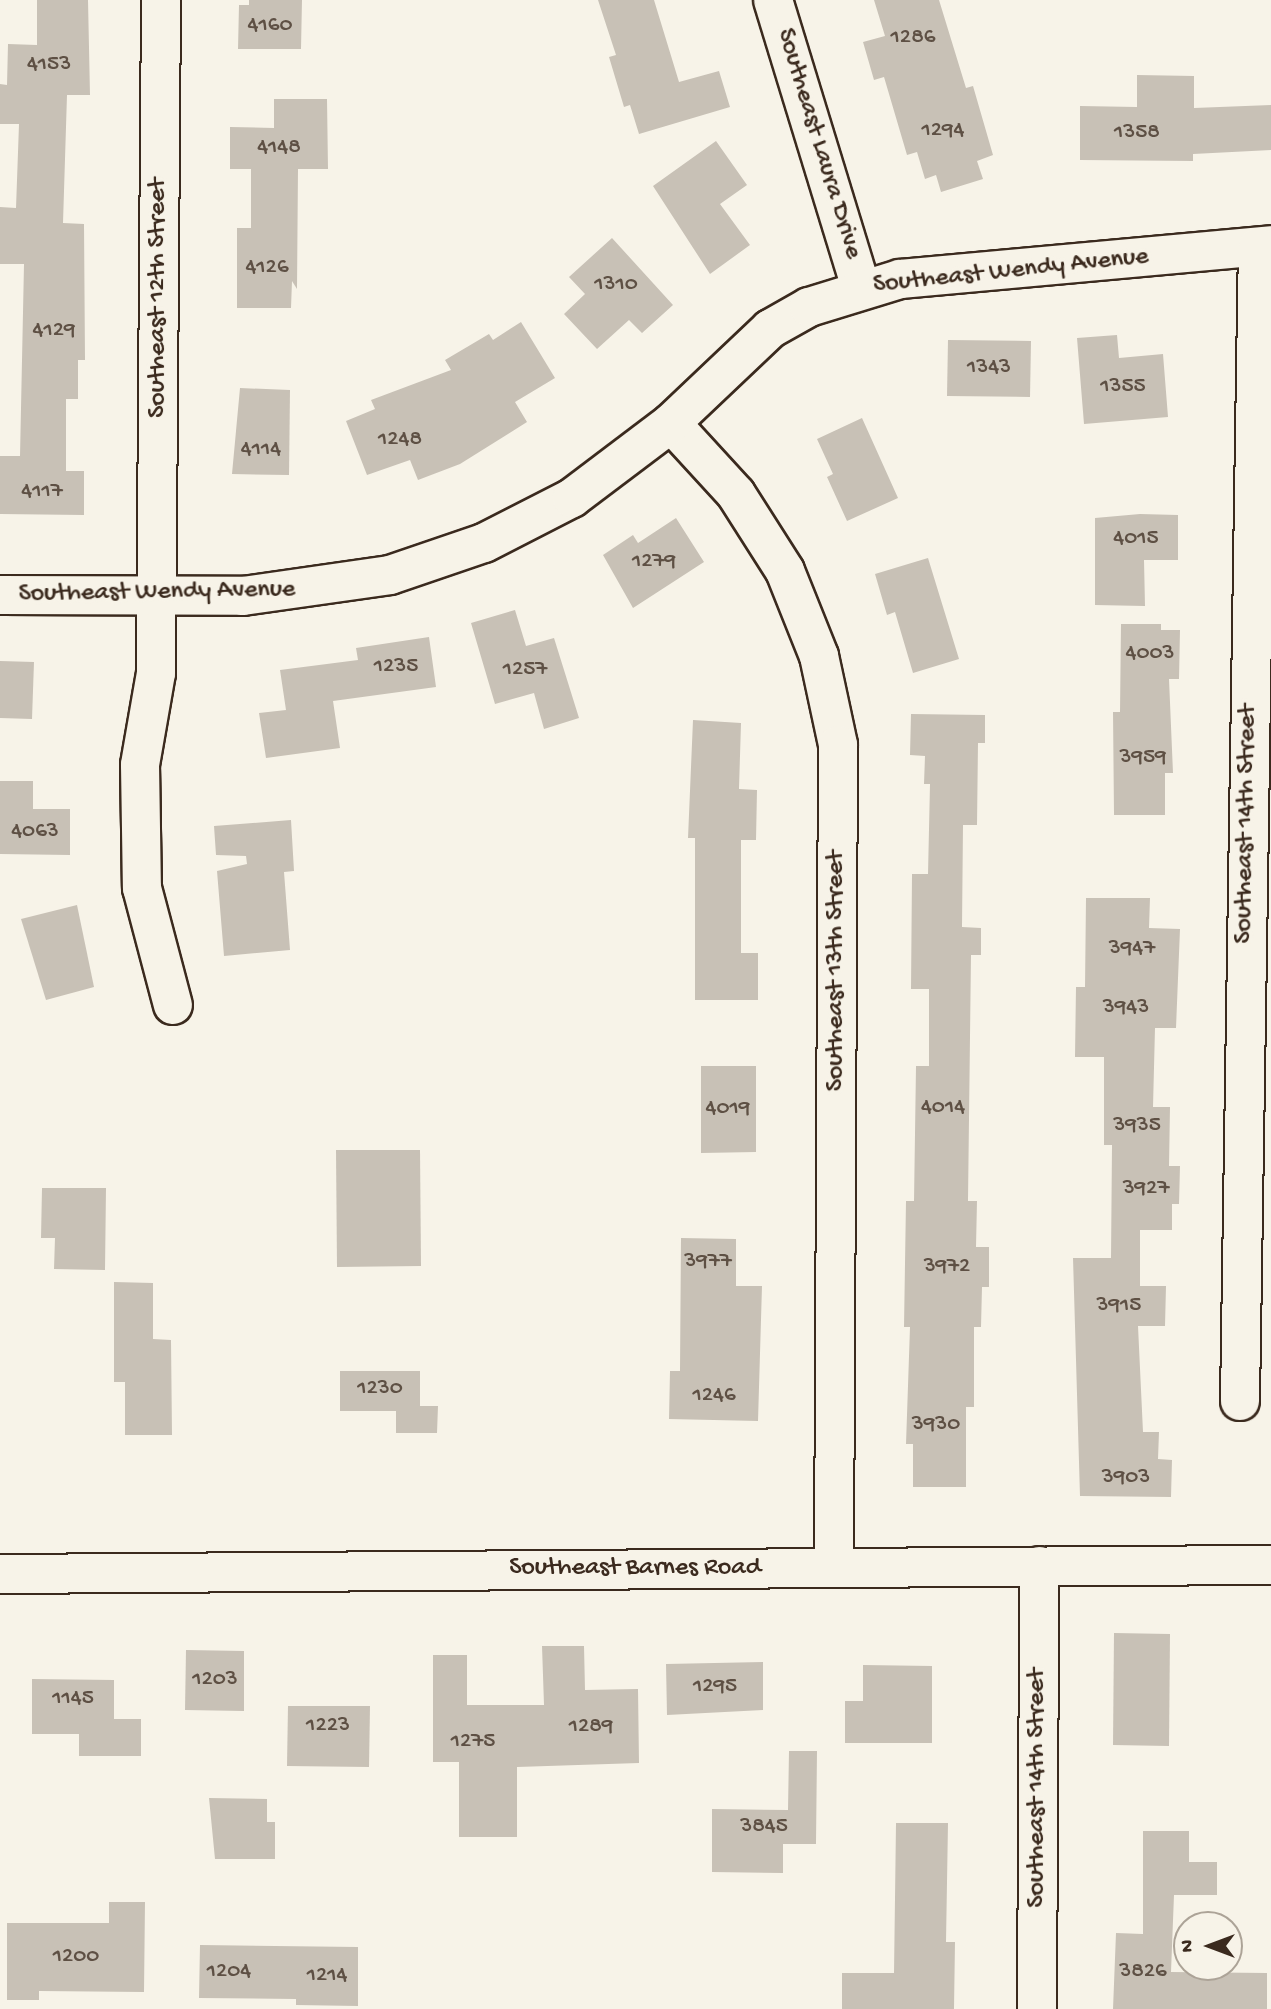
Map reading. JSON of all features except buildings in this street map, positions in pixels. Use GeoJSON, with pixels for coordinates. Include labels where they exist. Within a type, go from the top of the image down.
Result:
{"type":"FeatureCollection","features":[{"type":"Feature","properties":{"kind":"street","name":"Southeast 12th Street"},"geometry":{"type":"LineString","coordinates":[[161,0],[156,673],[140,765],[142,888],[173,1005]]}},
{"type":"Feature","properties":{"kind":"street","name":"Southeast Laura Drive"},"geometry":{"type":"LineString","coordinates":[[774,0],[861,288]]}},
{"type":"Feature","properties":{"kind":"street","name":"Southeast Wendy Avenue"},"geometry":{"type":"LineString","coordinates":[[0,595],[243,596],[342,585],[472,547],[572,498],[671,423],[770,329],[809,307],[861,288],[900,279],[1265,246]]}},
{"type":"Feature","properties":{"kind":"street","name":"Southeast 14th Street"},"geometry":{"type":"LineString","coordinates":[[1240,1401],[1256,1161],[1265,246]]}},
{"type":"Feature","properties":{"kind":"street","name":"Southeast 13th Street"},"geometry":{"type":"LineString","coordinates":[[671,423],[736,494],[785,570],[819,656],[838,745],[834,1568]]}},
{"type":"Feature","properties":{"kind":"street","name":"Southeast Barnes Road"},"geometry":{"type":"LineString","coordinates":[[0,1574],[1271,1565]]}},
{"type":"Feature","properties":{"kind":"street","name":"Southeast 14th Street"},"geometry":{"type":"LineString","coordinates":[[1037,2009],[1039,1566]]}}]}
